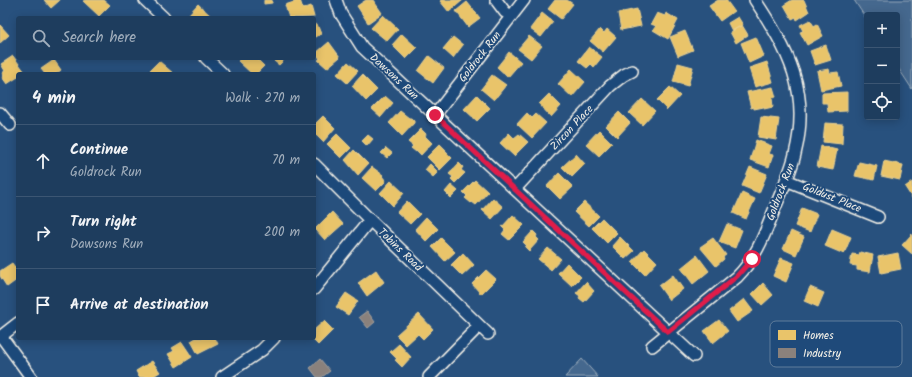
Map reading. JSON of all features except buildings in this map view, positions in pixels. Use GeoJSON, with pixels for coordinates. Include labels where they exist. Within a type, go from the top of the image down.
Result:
{"type":"FeatureCollection","features":[{"type":"Feature","properties":{"kind":"street"},"geometry":{"type":"LineString","coordinates":[[145,0],[162,16]]}},
{"type":"Feature","properties":{"kind":"street","name":"Dawsons Run"},"geometry":{"type":"LineString","coordinates":[[336,0],[341,14],[362,46],[694,356]]}},
{"type":"Feature","properties":{"kind":"street"},"geometry":{"type":"LineString","coordinates":[[496,0],[505,12],[511,16]]}},
{"type":"Feature","properties":{"kind":"street","name":"Goldrock Run"},"geometry":{"type":"LineString","coordinates":[[435,115],[524,0]]}},
{"type":"Feature","properties":{"kind":"street","name":"Goldrock Run"},"geometry":{"type":"LineString","coordinates":[[652,346],[748,266],[759,246],[786,180],[795,153],[800,118],[798,94],[793,70],[785,49],[755,0]]}},
{"type":"Feature","properties":{"kind":"street"},"geometry":{"type":"LineString","coordinates":[[208,60],[221,72]]}},
{"type":"Feature","properties":{"kind":"street","name":"Zircon Place"},"geometry":{"type":"LineString","coordinates":[[515,189],[610,86],[632,70]]}},
{"type":"Feature","properties":{"kind":"street"},"geometry":{"type":"LineString","coordinates":[[0,113],[10,125]]}},
{"type":"Feature","properties":{"kind":"street","name":"Tobins Road"},"geometry":{"type":"LineString","coordinates":[[316,166],[488,334]]}},
{"type":"Feature","properties":{"kind":"street","name":"Goldust Place"},"geometry":{"type":"LineString","coordinates":[[786,180],[878,217]]}},
{"type":"Feature","properties":{"kind":"street"},"geometry":{"type":"LineString","coordinates":[[316,287],[370,220]]}},
{"type":"Feature","properties":{"kind":"street"},"geometry":{"type":"LineString","coordinates":[[16,324],[0,336],[31,377]]}},
{"type":"Feature","properties":{"kind":"street"},"geometry":{"type":"LineString","coordinates":[[429,377],[479,326]]}},
{"type":"Feature","properties":{"kind":"street"},"geometry":{"type":"LineString","coordinates":[[222,377],[262,350],[272,340]]}},
{"type":"Feature","properties":{"kind":"shaded area"},"geometry":{"type":"Polygon","coordinates":[[[854,0],[912,0],[912,89],[900,71],[900,12],[864,12],[864,15],[854,0]]]}},
{"type":"Feature","properties":{"kind":"shaded area"},"geometry":{"type":"Polygon","coordinates":[[[582,359],[598,377],[565,377],[582,359]]]}},
{"type":"Feature","properties":{"kind":"route"},"geometry":{"type":"LineString","coordinates":[[435,115],[668,332],[737,276],[748,266],[752,259]]}}]}
